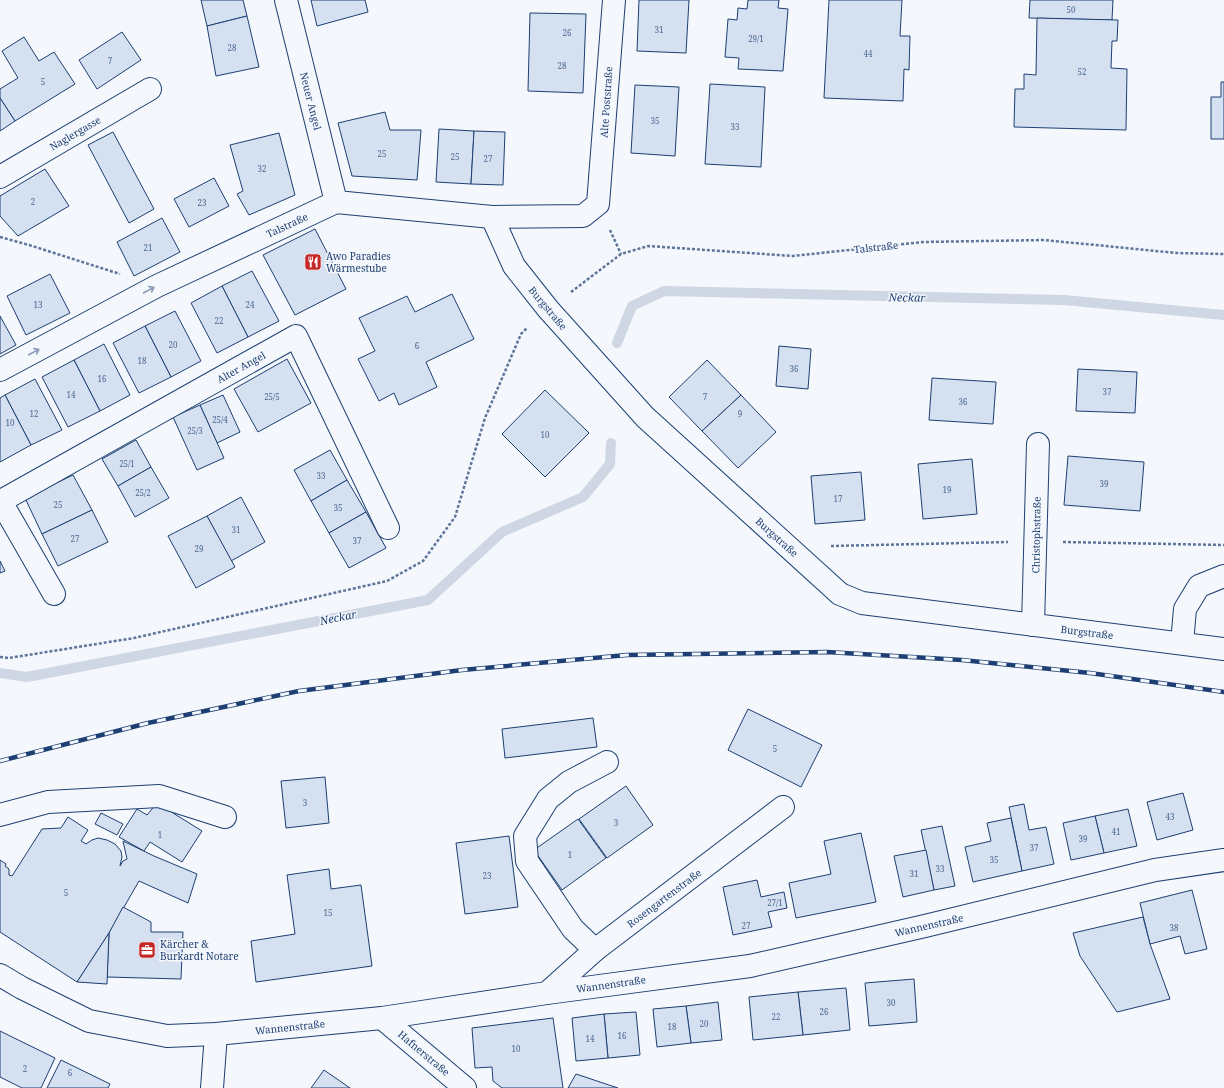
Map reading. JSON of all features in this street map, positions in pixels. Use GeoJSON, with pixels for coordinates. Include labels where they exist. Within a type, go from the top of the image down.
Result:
{"type":"FeatureCollection","features":[{"type":"Feature","properties":{"kind":"street","name":"Neuer Angel"},"geometry":{"type":"LineString","coordinates":[[286,0],[336,202]]}},
{"type":"Feature","properties":{"kind":"street","name":"Alte Poststraße"},"geometry":{"type":"LineString","coordinates":[[492,217],[584,216],[598,204],[614,0]]}},
{"type":"Feature","properties":{"kind":"street","name":"Naglergasse"},"geometry":{"type":"LineString","coordinates":[[0,177],[150,88]]}},
{"type":"Feature","properties":{"kind":"street"},"geometry":{"type":"LineString","coordinates":[[336,202],[492,217]]}},
{"type":"Feature","properties":{"kind":"street","name":"Talstraße"},"geometry":{"type":"LineString","coordinates":[[0,370],[157,286],[336,202]]}},
{"type":"Feature","properties":{"kind":"street","name":"Burgstraße"},"geometry":{"type":"LineString","coordinates":[[492,217],[514,266],[548,309],[645,417],[840,594],[862,603],[1224,648]]}},
{"type":"Feature","properties":{"kind":"street","name":"Alter Angel"},"geometry":{"type":"LineString","coordinates":[[54,594],[0,500],[296,336],[388,528]]}},
{"type":"Feature","properties":{"kind":"street","name":"Christophstraße"},"geometry":{"type":"LineString","coordinates":[[1033,625],[1038,444]]}},
{"type":"Feature","properties":{"kind":"street"},"geometry":{"type":"LineString","coordinates":[[1182,643],[1185,609],[1199,586],[1224,576]]}},
{"type":"Feature","properties":{"kind":"street"},"geometry":{"type":"LineString","coordinates":[[595,950],[573,929],[527,861],[525,836],[548,799],[569,782],[607,762]]}},
{"type":"Feature","properties":{"kind":"street"},"geometry":{"type":"LineString","coordinates":[[0,815],[48,802],[159,796],[225,817]]}},
{"type":"Feature","properties":{"kind":"street","name":"Rosengartenstraße"},"geometry":{"type":"LineString","coordinates":[[547,993],[595,950],[783,807]]}},
{"type":"Feature","properties":{"kind":"street","name":"Wannenstraße"},"geometry":{"type":"LineString","coordinates":[[0,976],[89,1021],[167,1036],[216,1034],[382,1018],[547,993],[750,966],[925,926],[1156,870],[1224,860]]}},
{"type":"Feature","properties":{"kind":"street","name":"Hafnerstraße"},"geometry":{"type":"LineString","coordinates":[[382,1018],[465,1088]]}},
{"type":"Feature","properties":{"kind":"street"},"geometry":{"type":"LineString","coordinates":[[212,1088],[216,1034]]}},
{"type":"Feature","properties":{"kind":"path"},"geometry":{"type":"LineString","coordinates":[[0,237],[157,286]]}},
{"type":"Feature","properties":{"kind":"path","name":"Talstraße"},"geometry":{"type":"LineString","coordinates":[[0,657],[9,658],[134,638],[387,581],[423,561],[455,517],[485,418],[521,334],[548,309],[621,254],[648,246],[793,256],[923,242],[1044,240],[1177,253],[1224,254]]}},
{"type":"Feature","properties":{"kind":"building"},"geometry":{"type":"Polygon","coordinates":[[[201,0],[243,0],[247,16],[207,26],[201,0]]]}},
{"type":"Feature","properties":{"kind":"building"},"geometry":{"type":"Polygon","coordinates":[[[311,0],[365,0],[368,12],[317,26],[311,0]]]}},
{"type":"Feature","properties":{"kind":"building"},"geometry":{"type":"Polygon","coordinates":[[[639,0],[689,0],[686,53],[637,51],[639,0]]]}},
{"type":"Feature","properties":{"kind":"building"},"geometry":{"type":"Polygon","coordinates":[[[748,0],[779,0],[778,8],[788,9],[783,71],[738,69],[739,58],[725,57],[728,19],[737,20],[738,8],[747,9],[748,0]]]}},
{"type":"Feature","properties":{"kind":"building"},"geometry":{"type":"Polygon","coordinates":[[[829,0],[902,0],[900,36],[910,36],[909,70],[904,69],[903,101],[824,98],[829,0]]]}},
{"type":"Feature","properties":{"kind":"building"},"geometry":{"type":"Polygon","coordinates":[[[1030,0],[1113,0],[1112,20],[1029,18],[1030,0]]]}},
{"type":"Feature","properties":{"kind":"building"},"geometry":{"type":"Polygon","coordinates":[[[530,13],[586,14],[583,93],[528,91],[530,13]]]}},
{"type":"Feature","properties":{"kind":"building"},"geometry":{"type":"Polygon","coordinates":[[[247,16],[259,67],[216,76],[207,26],[247,16]]]}},
{"type":"Feature","properties":{"kind":"building"},"geometry":{"type":"Polygon","coordinates":[[[1037,18],[1118,20],[1117,41],[1112,41],[1111,68],[1127,69],[1126,130],[1014,127],[1015,89],[1024,89],[1024,74],[1036,75],[1037,18]]]}},
{"type":"Feature","properties":{"kind":"building"},"geometry":{"type":"Polygon","coordinates":[[[122,32],[141,60],[97,89],[79,60],[122,32]]]}},
{"type":"Feature","properties":{"kind":"building"},"geometry":{"type":"Polygon","coordinates":[[[24,37],[39,61],[54,52],[75,84],[15,121],[0,98],[0,89],[18,78],[2,51],[24,37]]]}},
{"type":"Feature","properties":{"kind":"building"},"geometry":{"type":"Polygon","coordinates":[[[1221,82],[1224,82],[1224,139],[1211,139],[1211,97],[1221,97],[1221,82]]]}},
{"type":"Feature","properties":{"kind":"building"},"geometry":{"type":"Polygon","coordinates":[[[710,84],[765,87],[761,167],[705,164],[710,84]]]}},
{"type":"Feature","properties":{"kind":"building"},"geometry":{"type":"Polygon","coordinates":[[[635,85],[679,87],[675,156],[631,153],[635,85]]]}},
{"type":"Feature","properties":{"kind":"building"},"geometry":{"type":"Polygon","coordinates":[[[0,98],[15,121],[0,131],[0,98]]]}},
{"type":"Feature","properties":{"kind":"building"},"geometry":{"type":"Polygon","coordinates":[[[385,112],[390,130],[421,130],[417,180],[352,176],[338,123],[385,112]]]}},
{"type":"Feature","properties":{"kind":"building"},"geometry":{"type":"Polygon","coordinates":[[[439,129],[474,131],[471,184],[436,182],[439,129]]]}},
{"type":"Feature","properties":{"kind":"building"},"geometry":{"type":"Polygon","coordinates":[[[474,131],[505,132],[503,185],[471,184],[474,131]]]}},
{"type":"Feature","properties":{"kind":"building"},"geometry":{"type":"Polygon","coordinates":[[[113,132],[154,209],[129,223],[88,145],[113,132]]]}},
{"type":"Feature","properties":{"kind":"building"},"geometry":{"type":"Polygon","coordinates":[[[279,133],[295,195],[249,215],[237,194],[243,191],[230,145],[279,133]]]}},
{"type":"Feature","properties":{"kind":"building"},"geometry":{"type":"Polygon","coordinates":[[[45,169],[69,206],[18,236],[0,216],[0,196],[45,169]]]}},
{"type":"Feature","properties":{"kind":"building"},"geometry":{"type":"Polygon","coordinates":[[[214,178],[229,206],[189,227],[174,199],[214,178]]]}},
{"type":"Feature","properties":{"kind":"building"},"geometry":{"type":"Polygon","coordinates":[[[162,218],[180,252],[134,276],[117,242],[162,218]]]}},
{"type":"Feature","properties":{"kind":"building"},"geometry":{"type":"Polygon","coordinates":[[[315,229],[346,289],[295,315],[263,255],[315,229]]]}},
{"type":"Feature","properties":{"kind":"building"},"geometry":{"type":"Polygon","coordinates":[[[252,271],[279,321],[248,337],[222,286],[252,271]]]}},
{"type":"Feature","properties":{"kind":"building"},"geometry":{"type":"Polygon","coordinates":[[[50,274],[70,313],[26,335],[7,296],[50,274]]]}},
{"type":"Feature","properties":{"kind":"building"},"geometry":{"type":"Polygon","coordinates":[[[222,286],[248,337],[217,353],[191,303],[222,286]]]}},
{"type":"Feature","properties":{"kind":"building"},"geometry":{"type":"Polygon","coordinates":[[[452,294],[474,339],[426,362],[437,387],[399,405],[394,393],[379,401],[358,359],[375,351],[359,318],[407,296],[415,312],[452,294]]]}},
{"type":"Feature","properties":{"kind":"building"},"geometry":{"type":"Polygon","coordinates":[[[175,311],[201,361],[171,377],[145,326],[175,311]]]}},
{"type":"Feature","properties":{"kind":"building"},"geometry":{"type":"Polygon","coordinates":[[[0,316],[16,345],[0,354],[0,316]]]}},
{"type":"Feature","properties":{"kind":"building"},"geometry":{"type":"Polygon","coordinates":[[[145,326],[171,377],[139,393],[113,343],[145,326]]]}},
{"type":"Feature","properties":{"kind":"building"},"geometry":{"type":"Polygon","coordinates":[[[104,344],[130,395],[100,411],[74,360],[104,344]]]}},
{"type":"Feature","properties":{"kind":"building"},"geometry":{"type":"Polygon","coordinates":[[[779,346],[811,349],[808,389],[776,386],[779,346]]]}},
{"type":"Feature","properties":{"kind":"building"},"geometry":{"type":"Polygon","coordinates":[[[287,359],[311,403],[258,432],[234,389],[287,359]]]}},
{"type":"Feature","properties":{"kind":"building"},"geometry":{"type":"Polygon","coordinates":[[[74,360],[100,411],[68,427],[42,377],[74,360]]]}},
{"type":"Feature","properties":{"kind":"building"},"geometry":{"type":"Polygon","coordinates":[[[707,360],[741,395],[702,431],[669,397],[707,360]]]}},
{"type":"Feature","properties":{"kind":"building"},"geometry":{"type":"Polygon","coordinates":[[[1078,369],[1137,372],[1135,413],[1076,411],[1078,369]]]}},
{"type":"Feature","properties":{"kind":"building"},"geometry":{"type":"Polygon","coordinates":[[[932,378],[996,382],[993,424],[929,420],[932,378]]]}},
{"type":"Feature","properties":{"kind":"building"},"geometry":{"type":"Polygon","coordinates":[[[35,379],[62,430],[31,445],[5,395],[35,379]]]}},
{"type":"Feature","properties":{"kind":"building"},"geometry":{"type":"Polygon","coordinates":[[[545,390],[589,433],[545,477],[502,434],[545,390]]]}},
{"type":"Feature","properties":{"kind":"building"},"geometry":{"type":"Polygon","coordinates":[[[5,395],[31,445],[0,462],[0,398],[5,395]]]}},
{"type":"Feature","properties":{"kind":"building"},"geometry":{"type":"Polygon","coordinates":[[[223,395],[240,432],[217,443],[200,405],[223,395]]]}},
{"type":"Feature","properties":{"kind":"building"},"geometry":{"type":"Polygon","coordinates":[[[741,395],[776,432],[738,468],[702,431],[741,395]]]}},
{"type":"Feature","properties":{"kind":"building"},"geometry":{"type":"Polygon","coordinates":[[[200,405],[224,458],[197,470],[173,417],[200,405]]]}},
{"type":"Feature","properties":{"kind":"building"},"geometry":{"type":"Polygon","coordinates":[[[136,440],[151,467],[118,486],[102,459],[136,440]]]}},
{"type":"Feature","properties":{"kind":"building"},"geometry":{"type":"Polygon","coordinates":[[[330,450],[347,480],[311,501],[294,470],[330,450]]]}},
{"type":"Feature","properties":{"kind":"building"},"geometry":{"type":"Polygon","coordinates":[[[1068,456],[1144,462],[1140,511],[1064,505],[1068,456]]]}},
{"type":"Feature","properties":{"kind":"building"},"geometry":{"type":"Polygon","coordinates":[[[972,459],[977,514],[923,519],[918,464],[972,459]]]}},
{"type":"Feature","properties":{"kind":"building"},"geometry":{"type":"Polygon","coordinates":[[[151,467],[169,498],[135,517],[118,486],[151,467]]]}},
{"type":"Feature","properties":{"kind":"building"},"geometry":{"type":"Polygon","coordinates":[[[861,472],[865,520],[815,524],[811,476],[861,472]]]}},
{"type":"Feature","properties":{"kind":"building"},"geometry":{"type":"Polygon","coordinates":[[[73,475],[92,510],[42,534],[25,498],[73,475]]]}},
{"type":"Feature","properties":{"kind":"building"},"geometry":{"type":"Polygon","coordinates":[[[347,480],[366,512],[329,533],[311,501],[347,480]]]}},
{"type":"Feature","properties":{"kind":"building"},"geometry":{"type":"Polygon","coordinates":[[[241,497],[265,542],[231,561],[207,516],[241,497]]]}},
{"type":"Feature","properties":{"kind":"building"},"geometry":{"type":"Polygon","coordinates":[[[92,510],[108,542],[58,566],[42,534],[92,510]]]}},
{"type":"Feature","properties":{"kind":"building"},"geometry":{"type":"Polygon","coordinates":[[[366,512],[386,548],[349,568],[329,533],[366,512]]]}},
{"type":"Feature","properties":{"kind":"building"},"geometry":{"type":"Polygon","coordinates":[[[207,516],[235,567],[196,588],[168,536],[207,516]]]}},
{"type":"Feature","properties":{"kind":"building"},"geometry":{"type":"Polygon","coordinates":[[[0,561],[5,571],[0,573],[0,561]]]}},
{"type":"Feature","properties":{"kind":"building"},"geometry":{"type":"Polygon","coordinates":[[[748,709],[822,745],[801,787],[728,750],[748,709]]]}},
{"type":"Feature","properties":{"kind":"building"},"geometry":{"type":"Polygon","coordinates":[[[593,718],[597,747],[505,758],[502,729],[593,718]]]}},
{"type":"Feature","properties":{"kind":"building"},"geometry":{"type":"Polygon","coordinates":[[[325,777],[329,823],[286,828],[281,781],[325,777]]]}},
{"type":"Feature","properties":{"kind":"building"},"geometry":{"type":"Polygon","coordinates":[[[626,786],[653,825],[607,858],[579,819],[626,786]]]}},
{"type":"Feature","properties":{"kind":"building"},"geometry":{"type":"Polygon","coordinates":[[[1183,793],[1193,830],[1157,840],[1147,802],[1183,793]]]}},
{"type":"Feature","properties":{"kind":"building"},"geometry":{"type":"Polygon","coordinates":[[[157,803],[202,831],[182,862],[150,842],[144,851],[119,837],[137,809],[147,815],[157,803]]]}},
{"type":"Feature","properties":{"kind":"building"},"geometry":{"type":"Polygon","coordinates":[[[1024,804],[1029,830],[1046,827],[1054,864],[1022,871],[1009,807],[1024,804]]]}},
{"type":"Feature","properties":{"kind":"building"},"geometry":{"type":"Polygon","coordinates":[[[1128,809],[1137,846],[1104,853],[1095,816],[1128,809]]]}},
{"type":"Feature","properties":{"kind":"building"},"geometry":{"type":"Polygon","coordinates":[[[101,813],[123,824],[117,835],[95,824],[101,813]]]}},
{"type":"Feature","properties":{"kind":"building"},"geometry":{"type":"Polygon","coordinates":[[[1095,816],[1104,853],[1071,860],[1063,823],[1095,816]]]}},
{"type":"Feature","properties":{"kind":"building"},"geometry":{"type":"Polygon","coordinates":[[[68,817],[88,830],[81,841],[86,844],[98,838],[115,844],[121,851],[122,857],[120,866],[123,861],[127,859],[123,841],[197,874],[188,903],[139,881],[109,933],[77,982],[0,932],[0,860],[6,864],[5,866],[9,869],[9,875],[12,876],[42,829],[61,828],[68,817]]]}},
{"type":"Feature","properties":{"kind":"building"},"geometry":{"type":"Polygon","coordinates":[[[1011,818],[1022,871],[973,882],[965,847],[991,841],[987,823],[1011,818]]]}},
{"type":"Feature","properties":{"kind":"building"},"geometry":{"type":"Polygon","coordinates":[[[578,819],[606,858],[562,890],[534,850],[578,819]]]}},
{"type":"Feature","properties":{"kind":"building"},"geometry":{"type":"Polygon","coordinates":[[[942,826],[955,886],[934,890],[921,830],[942,826]]]}},
{"type":"Feature","properties":{"kind":"building"},"geometry":{"type":"Polygon","coordinates":[[[861,833],[876,902],[796,918],[789,883],[831,874],[824,841],[861,833]]]}},
{"type":"Feature","properties":{"kind":"building"},"geometry":{"type":"Polygon","coordinates":[[[509,836],[518,907],[465,914],[456,843],[509,836]]]}},
{"type":"Feature","properties":{"kind":"building"},"geometry":{"type":"Polygon","coordinates":[[[926,850],[934,890],[903,897],[894,856],[926,850]]]}},
{"type":"Feature","properties":{"kind":"building"},"geometry":{"type":"Polygon","coordinates":[[[329,869],[331,889],[361,885],[372,966],[256,982],[251,941],[295,934],[287,875],[329,869]]]}},
{"type":"Feature","properties":{"kind":"building"},"geometry":{"type":"Polygon","coordinates":[[[757,880],[761,897],[784,892],[787,908],[768,912],[772,927],[733,935],[723,887],[757,880]]]}},
{"type":"Feature","properties":{"kind":"building"},"geometry":{"type":"Polygon","coordinates":[[[1192,890],[1207,949],[1185,954],[1180,936],[1150,944],[1140,903],[1192,890]]]}},
{"type":"Feature","properties":{"kind":"building"},"geometry":{"type":"Polygon","coordinates":[[[123,907],[151,922],[151,932],[183,932],[181,979],[107,977],[109,933],[123,907]]]}},
{"type":"Feature","properties":{"kind":"building"},"geometry":{"type":"Polygon","coordinates":[[[1143,917],[1150,944],[1170,999],[1117,1012],[1080,956],[1073,933],[1143,917]]]}},
{"type":"Feature","properties":{"kind":"building"},"geometry":{"type":"Polygon","coordinates":[[[109,933],[107,984],[77,982],[109,933]]]}},
{"type":"Feature","properties":{"kind":"building"},"geometry":{"type":"Polygon","coordinates":[[[914,979],[917,1022],[869,1026],[865,983],[914,979]]]}},
{"type":"Feature","properties":{"kind":"building"},"geometry":{"type":"Polygon","coordinates":[[[846,988],[850,1030],[803,1035],[798,992],[846,988]]]}},
{"type":"Feature","properties":{"kind":"building"},"geometry":{"type":"Polygon","coordinates":[[[798,992],[803,1035],[753,1040],[749,997],[798,992]]]}},
{"type":"Feature","properties":{"kind":"building"},"geometry":{"type":"Polygon","coordinates":[[[718,1002],[722,1040],[691,1043],[686,1006],[718,1002]]]}},
{"type":"Feature","properties":{"kind":"building"},"geometry":{"type":"Polygon","coordinates":[[[686,1006],[691,1043],[657,1047],[653,1009],[686,1006]]]}},
{"type":"Feature","properties":{"kind":"building"},"geometry":{"type":"Polygon","coordinates":[[[636,1012],[640,1055],[608,1058],[604,1014],[636,1012]]]}},
{"type":"Feature","properties":{"kind":"building"},"geometry":{"type":"Polygon","coordinates":[[[604,1014],[608,1058],[576,1061],[572,1018],[604,1014]]]}},
{"type":"Feature","properties":{"kind":"building"},"geometry":{"type":"Polygon","coordinates":[[[553,1018],[563,1088],[502,1088],[493,1081],[492,1067],[475,1068],[472,1028],[553,1018]]]}},
{"type":"Feature","properties":{"kind":"building"},"geometry":{"type":"Polygon","coordinates":[[[0,1031],[55,1058],[41,1088],[22,1088],[0,1077],[0,1031]]]}},
{"type":"Feature","properties":{"kind":"building"},"geometry":{"type":"Polygon","coordinates":[[[61,1060],[110,1084],[108,1088],[47,1088],[61,1060]]]}},
{"type":"Feature","properties":{"kind":"building"},"geometry":{"type":"Polygon","coordinates":[[[324,1070],[350,1088],[311,1088],[324,1070]]]}},
{"type":"Feature","properties":{"kind":"building"},"geometry":{"type":"Polygon","coordinates":[[[576,1074],[618,1088],[568,1088],[576,1074]]]}},
{"type":"Feature","properties":{"kind":"waterway","name":"Neckar"},"geometry":{"type":"LineString","coordinates":[[617,343],[632,306],[664,291],[1064,300],[1224,315]]}},
{"type":"Feature","properties":{"kind":"waterway","name":"Neckar"},"geometry":{"type":"LineString","coordinates":[[0,673],[27,677],[428,600],[502,532],[583,497],[610,464],[611,443]]}},
{"type":"Feature","properties":{"kind":"railway"},"geometry":{"type":"LineString","coordinates":[[0,761],[148,723],[299,691],[462,670],[627,655],[827,652],[962,660],[1090,673],[1224,692]]}},
{"type":"Feature","properties":{"kind":"place","name":"Awo Paradies Wärmestube"},"geometry":{"type":"Point","coordinates":[313,262]}},
{"type":"Feature","properties":{"kind":"place","name":"Kärcher & Burkardt Notare"},"geometry":{"type":"Point","coordinates":[147,950]}}]}
